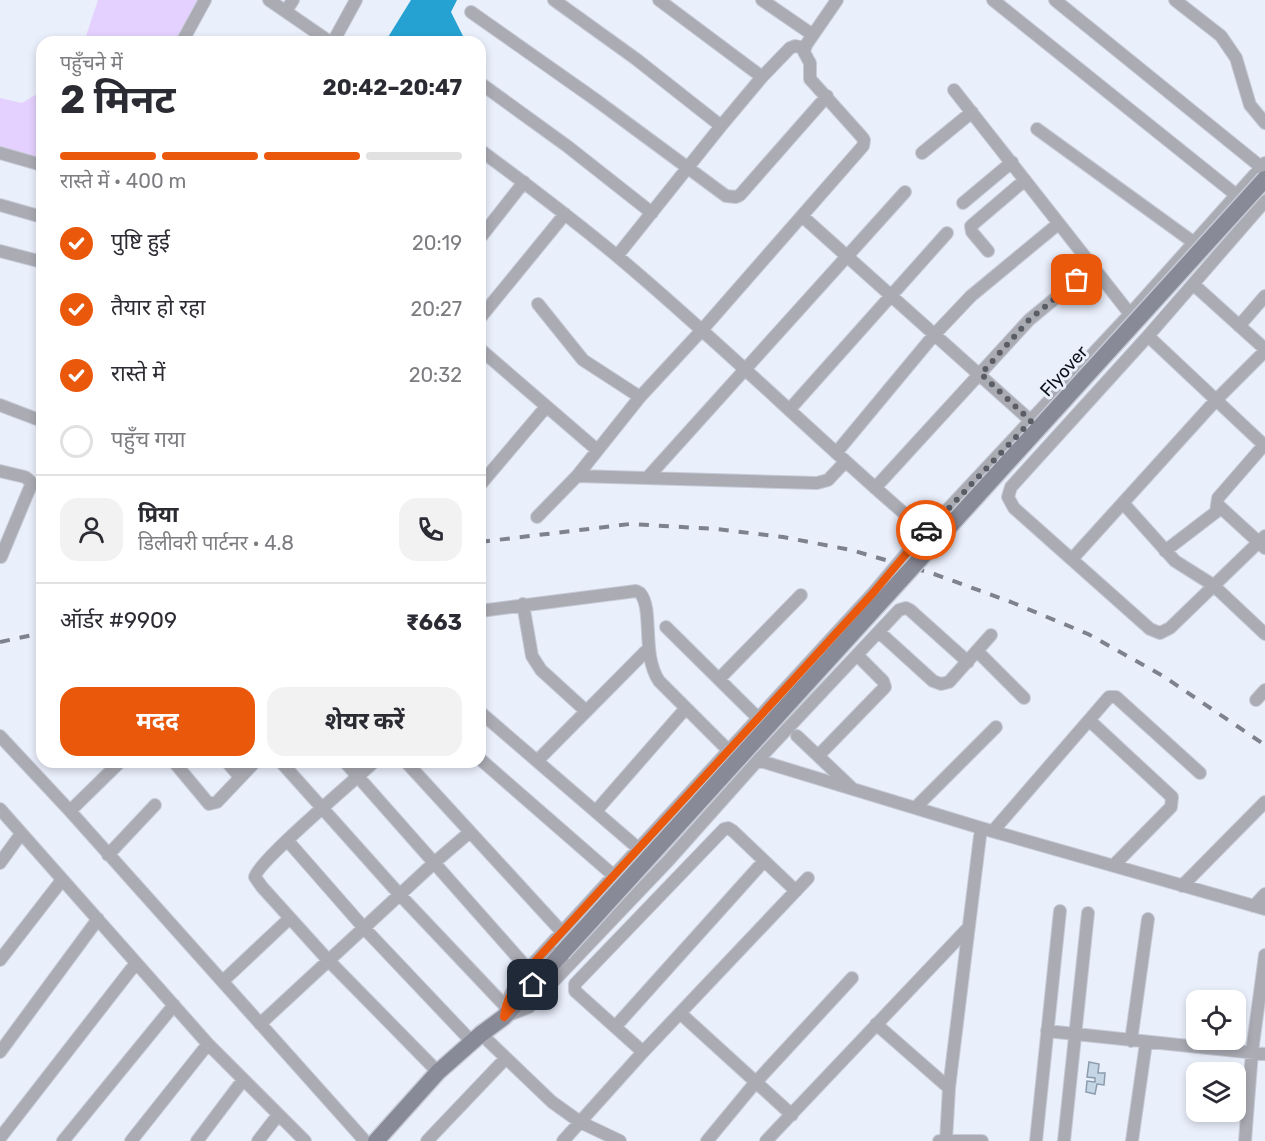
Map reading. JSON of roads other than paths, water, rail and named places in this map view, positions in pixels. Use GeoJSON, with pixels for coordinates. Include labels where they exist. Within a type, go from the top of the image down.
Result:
{"type":"FeatureCollection","features":[{"type":"Feature","properties":{"kind":"main road","name":"Flyover"},"geometry":{"type":"LineString","coordinates":[[376,1141],[438,1072],[505,1012],[562,953],[1264,172]]}},
{"type":"Feature","properties":{"kind":"street"},"geometry":{"type":"LineString","coordinates":[[185,36],[205,0]]}},
{"type":"Feature","properties":{"kind":"street"},"geometry":{"type":"LineString","coordinates":[[269,0],[290,5],[325,36]]}},
{"type":"Feature","properties":{"kind":"street"},"geometry":{"type":"LineString","coordinates":[[336,36],[357,0]]}},
{"type":"Feature","properties":{"kind":"street"},"geometry":{"type":"LineString","coordinates":[[554,0],[636,59],[720,126]]}},
{"type":"Feature","properties":{"kind":"street"},"geometry":{"type":"LineString","coordinates":[[659,0],[762,77]]}},
{"type":"Feature","properties":{"kind":"street"},"geometry":{"type":"LineString","coordinates":[[762,0],[813,35]]}},
{"type":"Feature","properties":{"kind":"street"},"geometry":{"type":"LineString","coordinates":[[537,517],[576,476],[640,397],[702,330],[864,143],[862,136],[810,79],[808,73],[810,63],[804,52],[837,0]]}},
{"type":"Feature","properties":{"kind":"street"},"geometry":{"type":"LineString","coordinates":[[993,0],[1235,194]]}},
{"type":"Feature","properties":{"kind":"street"},"geometry":{"type":"LineString","coordinates":[[505,1012],[511,993],[528,969],[561,931],[873,593],[926,530],[993,462],[1130,314],[1235,194],[1264,172],[1055,0]]}},
{"type":"Feature","properties":{"kind":"street"},"geometry":{"type":"LineString","coordinates":[[1174,0],[1227,43],[1236,58],[1246,98],[1265,123]]}},
{"type":"Feature","properties":{"kind":"street"},"geometry":{"type":"LineString","coordinates":[[471,12],[726,196],[740,195],[827,96]]}},
{"type":"Feature","properties":{"kind":"street"},"geometry":{"type":"LineString","coordinates":[[617,256],[762,77],[790,48],[795,46],[805,48]]}},
{"type":"Feature","properties":{"kind":"street"},"geometry":{"type":"LineString","coordinates":[[486,87],[567,146],[652,213]]}},
{"type":"Feature","properties":{"kind":"street"},"geometry":{"type":"LineString","coordinates":[[954,90],[1130,314]]}},
{"type":"Feature","properties":{"kind":"street"},"geometry":{"type":"LineString","coordinates":[[922,153],[972,112]]}},
{"type":"Feature","properties":{"kind":"street"},"geometry":{"type":"LineString","coordinates":[[1037,129],[1193,242]]}},
{"type":"Feature","properties":{"kind":"street"},"geometry":{"type":"LineString","coordinates":[[0,153],[36,163]]}},
{"type":"Feature","properties":{"kind":"street"},"geometry":{"type":"LineString","coordinates":[[486,154],[617,256],[702,330],[840,458],[926,530]]}},
{"type":"Feature","properties":{"kind":"street"},"geometry":{"type":"LineString","coordinates":[[963,203],[1012,162]]}},
{"type":"Feature","properties":{"kind":"street"},"geometry":{"type":"LineString","coordinates":[[988,251],[972,232],[971,226],[1025,180]]}},
{"type":"Feature","properties":{"kind":"street"},"geometry":{"type":"LineString","coordinates":[[486,230],[524,183]]}},
{"type":"Feature","properties":{"kind":"street"},"geometry":{"type":"LineString","coordinates":[[648,477],[905,192]]}},
{"type":"Feature","properties":{"kind":"street"},"geometry":{"type":"LineString","coordinates":[[1217,504],[1263,542],[1213,585],[1170,628],[1165,632],[1155,632],[1014,508],[1008,497],[1011,487],[1148,336],[1265,201]]}},
{"type":"Feature","properties":{"kind":"street"},"geometry":{"type":"LineString","coordinates":[[0,205],[36,215]]}},
{"type":"Feature","properties":{"kind":"street"},"geometry":{"type":"LineString","coordinates":[[486,311],[565,214]]}},
{"type":"Feature","properties":{"kind":"street"},"geometry":{"type":"LineString","coordinates":[[802,216],[1031,421]]}},
{"type":"Feature","properties":{"kind":"street"},"geometry":{"type":"LineString","coordinates":[[576,476],[817,483],[828,480],[840,458],[934,335],[971,296],[1058,224]]}},
{"type":"Feature","properties":{"kind":"street"},"geometry":{"type":"LineString","coordinates":[[789,410],[947,233]]}},
{"type":"Feature","properties":{"kind":"street"},"geometry":{"type":"LineString","coordinates":[[0,251],[36,260]]}},
{"type":"Feature","properties":{"kind":"street"},"geometry":{"type":"LineString","coordinates":[[875,488],[1029,320],[1093,267]]}},
{"type":"Feature","properties":{"kind":"street"},"geometry":{"type":"LineString","coordinates":[[1072,559],[1217,399],[1265,350],[1193,284]]}},
{"type":"Feature","properties":{"kind":"street"},"geometry":{"type":"LineString","coordinates":[[1239,326],[1265,296]]}},
{"type":"Feature","properties":{"kind":"street"},"geometry":{"type":"LineString","coordinates":[[537,304],[583,360],[640,397]]}},
{"type":"Feature","properties":{"kind":"street"},"geometry":{"type":"LineString","coordinates":[[1148,336],[1265,445],[1221,495],[1216,512],[1165,550]]}},
{"type":"Feature","properties":{"kind":"street"},"geometry":{"type":"LineString","coordinates":[[486,354],[596,449]]}},
{"type":"Feature","properties":{"kind":"street"},"geometry":{"type":"LineString","coordinates":[[0,405],[36,419]]}},
{"type":"Feature","properties":{"kind":"street"},"geometry":{"type":"LineString","coordinates":[[486,477],[546,407]]}},
{"type":"Feature","properties":{"kind":"street"},"geometry":{"type":"LineString","coordinates":[[993,462],[1011,487]]}},
{"type":"Feature","properties":{"kind":"street"},"geometry":{"type":"LineString","coordinates":[[0,471],[25,477],[31,485],[1,557]]}},
{"type":"Feature","properties":{"kind":"street"},"geometry":{"type":"LineString","coordinates":[[1123,503],[1175,561],[1213,585],[1265,634]]}},
{"type":"Feature","properties":{"kind":"street"},"geometry":{"type":"LineString","coordinates":[[486,610],[636,591],[646,602],[648,649],[654,674],[729,751],[854,791],[1259,907],[1265,894]]}},
{"type":"Feature","properties":{"kind":"street"},"geometry":{"type":"LineString","coordinates":[[719,679],[801,595]]}},
{"type":"Feature","properties":{"kind":"street"},"geometry":{"type":"LineString","coordinates":[[523,604],[530,649],[536,663],[586,711]]}},
{"type":"Feature","properties":{"kind":"street"},"geometry":{"type":"LineString","coordinates":[[505,1012],[529,1007],[668,861],[758,760],[900,610],[906,608],[968,662]]}},
{"type":"Feature","properties":{"kind":"street"},"geometry":{"type":"LineString","coordinates":[[666,627],[758,718]]}},
{"type":"Feature","properties":{"kind":"street"},"geometry":{"type":"LineString","coordinates":[[879,632],[937,683],[949,682],[991,635]]}},
{"type":"Feature","properties":{"kind":"street"},"geometry":{"type":"LineString","coordinates":[[537,760],[648,649]]}},
{"type":"Feature","properties":{"kind":"street"},"geometry":{"type":"LineString","coordinates":[[977,651],[1024,698]]}},
{"type":"Feature","properties":{"kind":"street"},"geometry":{"type":"LineString","coordinates":[[818,756],[885,687],[883,681],[857,655]]}},
{"type":"Feature","properties":{"kind":"street"},"geometry":{"type":"LineString","coordinates":[[1256,700],[1265,690]]}},
{"type":"Feature","properties":{"kind":"street"},"geometry":{"type":"LineString","coordinates":[[982,1141],[944,1140],[969,927],[987,830],[1090,721],[1109,697],[1116,697],[1200,772]]}},
{"type":"Feature","properties":{"kind":"street"},"geometry":{"type":"LineString","coordinates":[[596,811],[686,708]]}},
{"type":"Feature","properties":{"kind":"street"},"geometry":{"type":"LineString","coordinates":[[486,717],[639,849]]}},
{"type":"Feature","properties":{"kind":"street"},"geometry":{"type":"LineString","coordinates":[[1090,721],[1172,797],[1171,807],[1114,865]]}},
{"type":"Feature","properties":{"kind":"street"},"geometry":{"type":"LineString","coordinates":[[915,808],[996,727]]}},
{"type":"Feature","properties":{"kind":"street"},"geometry":{"type":"LineString","coordinates":[[0,736],[365,1141]]}},
{"type":"Feature","properties":{"kind":"street"},"geometry":{"type":"LineString","coordinates":[[797,736],[854,791]]}},
{"type":"Feature","properties":{"kind":"street"},"geometry":{"type":"LineString","coordinates":[[486,764],[613,875]]}},
{"type":"Feature","properties":{"kind":"street"},"geometry":{"type":"LineString","coordinates":[[70,811],[114,768]]}},
{"type":"Feature","properties":{"kind":"street"},"geometry":{"type":"LineString","coordinates":[[179,768],[209,804],[217,802],[249,768]]}},
{"type":"Feature","properties":{"kind":"street"},"geometry":{"type":"LineString","coordinates":[[232,768],[240,777]]}},
{"type":"Feature","properties":{"kind":"street"},"geometry":{"type":"LineString","coordinates":[[286,768],[505,1012]]}},
{"type":"Feature","properties":{"kind":"street"},"geometry":{"type":"LineString","coordinates":[[350,768],[528,969]]}},
{"type":"Feature","properties":{"kind":"street"},"geometry":{"type":"LineString","coordinates":[[368,768],[287,840],[258,869],[255,877],[328,960],[438,1072]]}},
{"type":"Feature","properties":{"kind":"street"},"geometry":{"type":"LineString","coordinates":[[411,768],[561,931]]}},
{"type":"Feature","properties":{"kind":"street"},"geometry":{"type":"LineString","coordinates":[[1182,886],[1265,802]]}},
{"type":"Feature","properties":{"kind":"street"},"geometry":{"type":"LineString","coordinates":[[108,855],[155,805]]}},
{"type":"Feature","properties":{"kind":"street"},"geometry":{"type":"LineString","coordinates":[[0,809],[208,1044],[305,1141]]}},
{"type":"Feature","properties":{"kind":"street"},"geometry":{"type":"LineString","coordinates":[[643,1052],[575,991],[574,984],[724,829],[728,828],[733,831],[796,891]]}},
{"type":"Feature","properties":{"kind":"street"},"geometry":{"type":"LineString","coordinates":[[260,1024],[470,832]]}},
{"type":"Feature","properties":{"kind":"street"},"geometry":{"type":"LineString","coordinates":[[0,863],[21,834]]}},
{"type":"Feature","properties":{"kind":"street"},"geometry":{"type":"LineString","coordinates":[[287,840],[364,928],[476,1038],[506,1059],[552,1102],[580,1122],[620,1141]]}},
{"type":"Feature","properties":{"kind":"street"},"geometry":{"type":"LineString","coordinates":[[615,1028],[764,861]]}},
{"type":"Feature","properties":{"kind":"street"},"geometry":{"type":"LineString","coordinates":[[562,1141],[808,878]]}},
{"type":"Feature","properties":{"kind":"street"},"geometry":{"type":"LineString","coordinates":[[0,960],[62,880]]}},
{"type":"Feature","properties":{"kind":"street"},"geometry":{"type":"LineString","coordinates":[[1036,1141],[1060,911]]}},
{"type":"Feature","properties":{"kind":"street"},"geometry":{"type":"LineString","coordinates":[[1064,1141],[1088,913]]}},
{"type":"Feature","properties":{"kind":"street"},"geometry":{"type":"LineString","coordinates":[[223,981],[290,918]]}},
{"type":"Feature","properties":{"kind":"street"},"geometry":{"type":"LineString","coordinates":[[1131,1041],[1148,919]]}},
{"type":"Feature","properties":{"kind":"street"},"geometry":{"type":"LineString","coordinates":[[0,1052],[98,920]]}},
{"type":"Feature","properties":{"kind":"street"},"geometry":{"type":"LineString","coordinates":[[766,1141],[969,927]]}},
{"type":"Feature","properties":{"kind":"street"},"geometry":{"type":"LineString","coordinates":[[1245,1141],[1259,1053],[1265,955]]}},
{"type":"Feature","properties":{"kind":"street"},"geometry":{"type":"LineString","coordinates":[[0,1138],[136,963]]}},
{"type":"Feature","properties":{"kind":"street"},"geometry":{"type":"LineString","coordinates":[[707,1141],[755,1083],[852,978]]}},
{"type":"Feature","properties":{"kind":"street"},"geometry":{"type":"LineString","coordinates":[[63,1141],[174,1005]]}},
{"type":"Feature","properties":{"kind":"street"},"geometry":{"type":"LineString","coordinates":[[680,1014],[792,1115]]}},
{"type":"Feature","properties":{"kind":"street"},"geometry":{"type":"LineString","coordinates":[[876,1024],[949,1088]]}},
{"type":"Feature","properties":{"kind":"street"},"geometry":{"type":"LineString","coordinates":[[1047,1031],[1259,1053]]}},
{"type":"Feature","properties":{"kind":"street"},"geometry":{"type":"LineString","coordinates":[[1132,1141],[1146,1043]]}},
{"type":"Feature","properties":{"kind":"street"},"geometry":{"type":"LineString","coordinates":[[131,1141],[208,1044]]}},
{"type":"Feature","properties":{"kind":"street"},"geometry":{"type":"LineString","coordinates":[[427,1141],[506,1059]]}},
{"type":"Feature","properties":{"kind":"street"},"geometry":{"type":"LineString","coordinates":[[196,1141],[243,1080]]}},
{"type":"Feature","properties":{"kind":"street"},"geometry":{"type":"LineString","coordinates":[[258,1141],[278,1115]]}},
{"type":"Feature","properties":{"kind":"water"},"geometry":{"type":"Polygon","coordinates":[[[411,0],[457,0],[451,12],[463,36],[389,36],[411,0]]]}},
{"type":"Feature","properties":{"kind":"railway"},"geometry":{"type":"LineString","coordinates":[[486,541],[630,524],[716,529],[783,537],[851,550],[934,574],[1011,602],[1088,634],[1163,676],[1265,745]]}},
{"type":"Feature","properties":{"kind":"railway"},"geometry":{"type":"LineString","coordinates":[[0,642],[36,634]]}}]}
